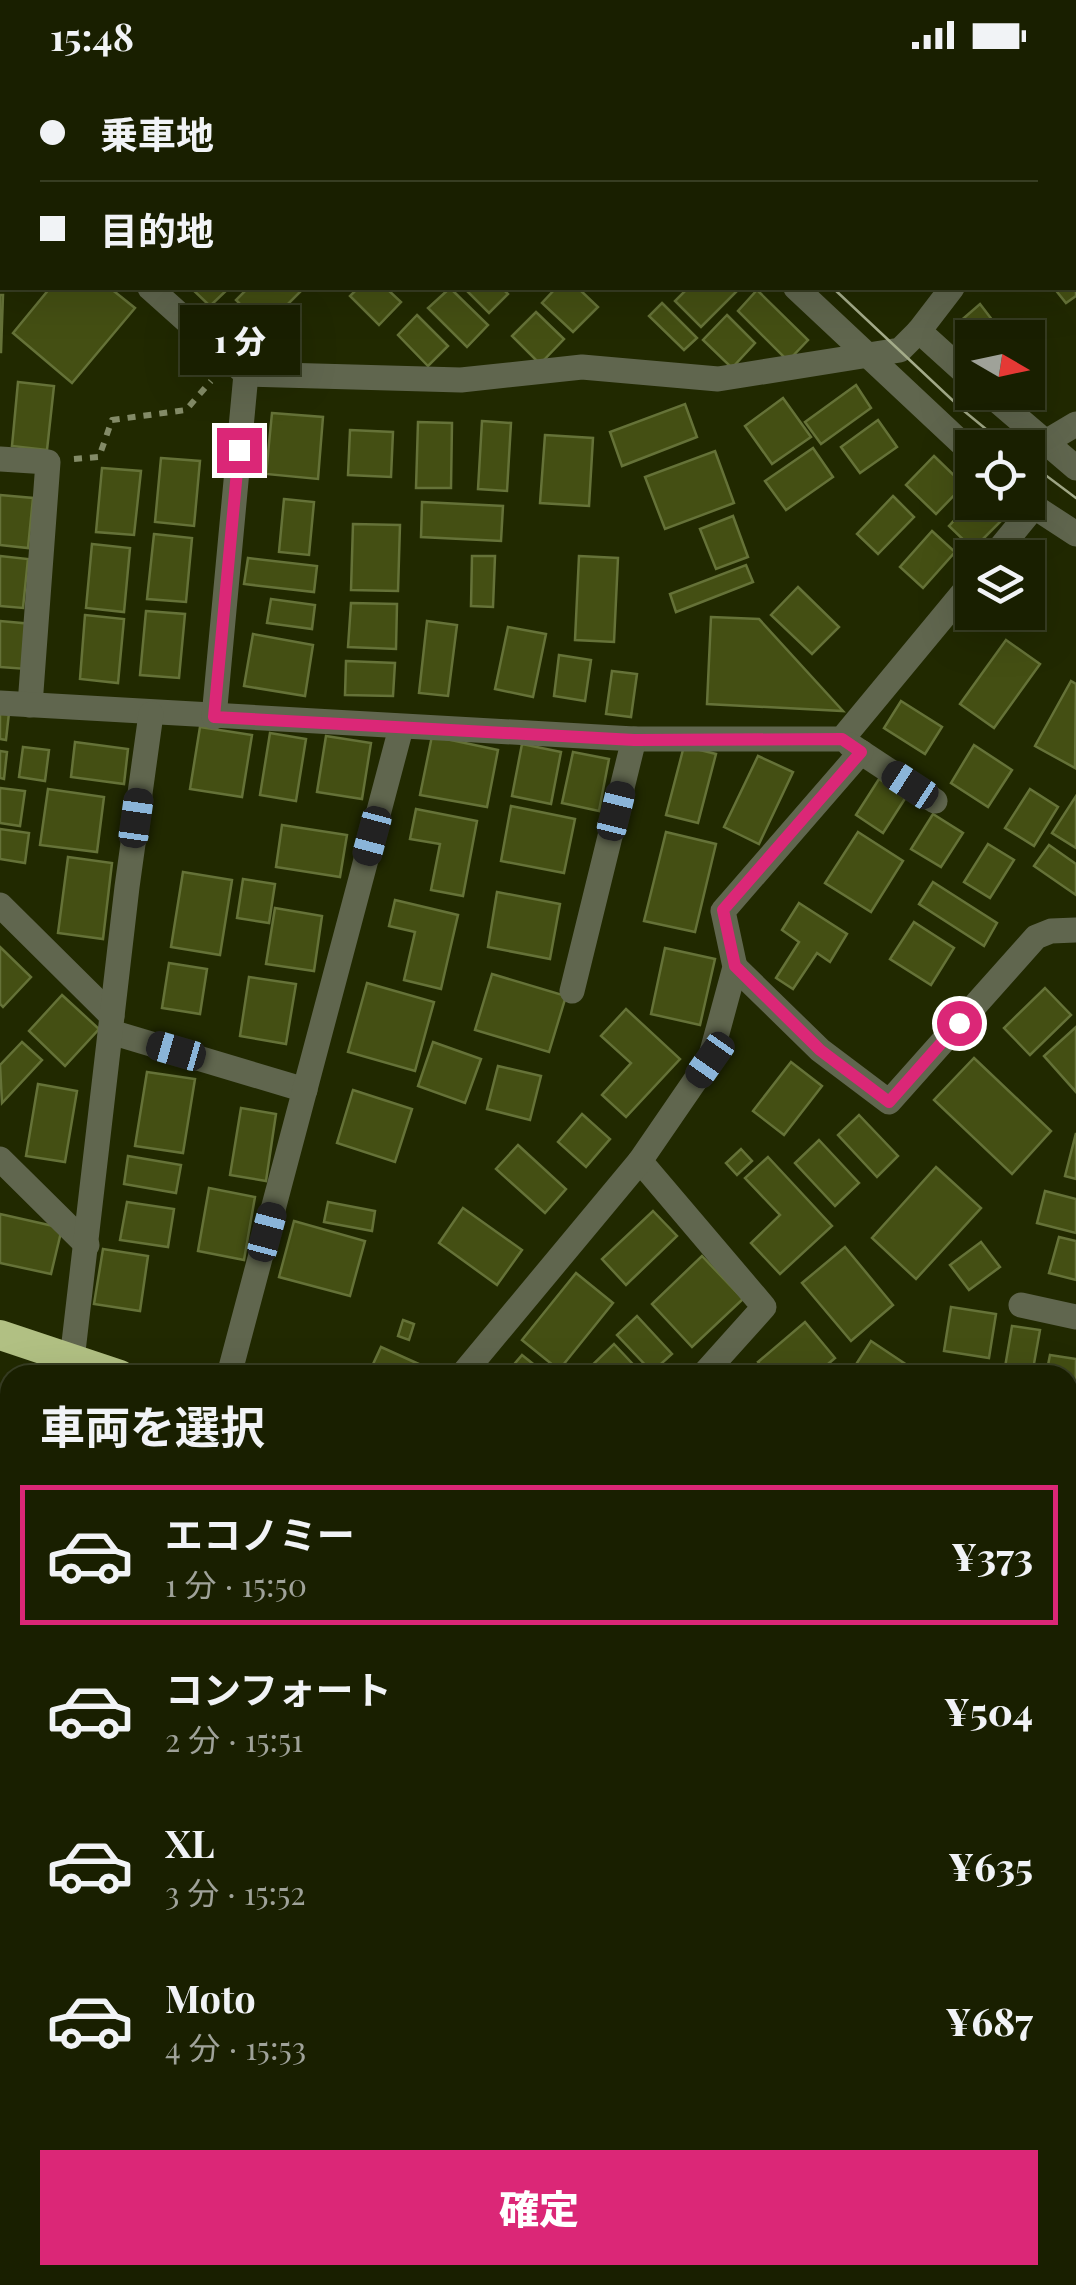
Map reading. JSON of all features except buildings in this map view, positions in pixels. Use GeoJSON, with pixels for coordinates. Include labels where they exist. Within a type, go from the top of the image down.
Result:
{"type":"FeatureCollection","features":[{"type":"Feature","properties":{"kind":"highway"},"geometry":{"type":"LineString","coordinates":[[0,1336],[88,1365]]}},
{"type":"Feature","properties":{"kind":"street"},"geometry":{"type":"LineString","coordinates":[[152,290],[238,367],[460,380],[582,367],[718,380],[900,350],[950,290]]}},
{"type":"Feature","properties":{"kind":"street"},"geometry":{"type":"LineString","coordinates":[[798,290],[955,436]]}},
{"type":"Feature","properties":{"kind":"street"},"geometry":{"type":"LineString","coordinates":[[919,331],[955,364]]}},
{"type":"Feature","properties":{"kind":"street"},"geometry":{"type":"LineString","coordinates":[[214,717],[238,367]]}},
{"type":"Feature","properties":{"kind":"street"},"geometry":{"type":"LineString","coordinates":[[1007,410],[1029,430]]}},
{"type":"Feature","properties":{"kind":"street"},"geometry":{"type":"LineString","coordinates":[[1045,442],[1076,424]]}},
{"type":"Feature","properties":{"kind":"street"},"geometry":{"type":"LineString","coordinates":[[1045,444],[1076,468]]}},
{"type":"Feature","properties":{"kind":"street"},"geometry":{"type":"LineString","coordinates":[[0,460],[48,462],[30,706]]}},
{"type":"Feature","properties":{"kind":"street"},"geometry":{"type":"LineString","coordinates":[[1045,514],[1076,534]]}},
{"type":"Feature","properties":{"kind":"street"},"geometry":{"type":"LineString","coordinates":[[470,1365],[640,1161],[710,1060],[735,966],[723,910],[955,605]]}},
{"type":"Feature","properties":{"kind":"street"},"geometry":{"type":"LineString","coordinates":[[0,703],[634,740],[851,746],[936,801]]}},
{"type":"Feature","properties":{"kind":"street"},"geometry":{"type":"LineString","coordinates":[[72,1360],[150,714]]}},
{"type":"Feature","properties":{"kind":"street"},"geometry":{"type":"LineString","coordinates":[[232,1365],[401,728]]}},
{"type":"Feature","properties":{"kind":"street"},"geometry":{"type":"LineString","coordinates":[[572,991],[634,740]]}},
{"type":"Feature","properties":{"kind":"street"},"geometry":{"type":"LineString","coordinates":[[0,905],[112,1024],[305,1090]]}},
{"type":"Feature","properties":{"kind":"street"},"geometry":{"type":"LineString","coordinates":[[735,966],[820,1050],[889,1102],[1036,938],[1051,931],[1076,930]]}},
{"type":"Feature","properties":{"kind":"street"},"geometry":{"type":"LineString","coordinates":[[0,1159],[86,1245]]}},
{"type":"Feature","properties":{"kind":"street"},"geometry":{"type":"LineString","coordinates":[[640,1161],[764,1307],[712,1365]]}},
{"type":"Feature","properties":{"kind":"street"},"geometry":{"type":"LineString","coordinates":[[1021,1305],[1076,1318]]}},
{"type":"Feature","properties":{"kind":"path"},"geometry":{"type":"LineString","coordinates":[[48,462],[100,457],[112,420],[186,410],[238,367]]}},
{"type":"Feature","properties":{"kind":"tram line"},"geometry":{"type":"LineString","coordinates":[[835,290],[987,430]]}},
{"type":"Feature","properties":{"kind":"tram line"},"geometry":{"type":"LineString","coordinates":[[1045,475],[1076,498]]}},
{"type":"Feature","properties":{"kind":"route"},"geometry":{"type":"LineString","coordinates":[[239,450],[214,717],[634,740],[842,739],[861,752],[723,910],[735,966],[820,1050],[889,1102],[959,1023]]}}]}
